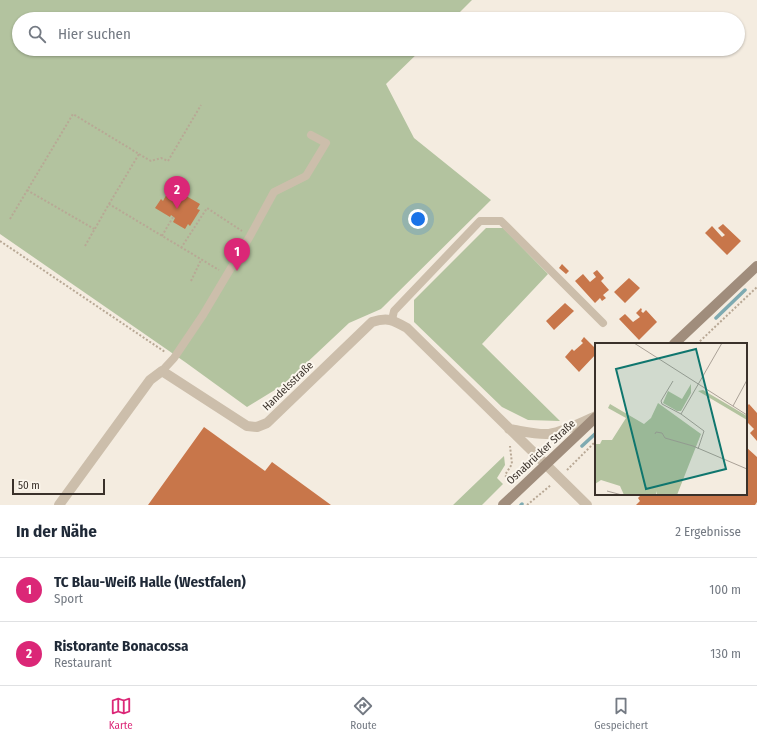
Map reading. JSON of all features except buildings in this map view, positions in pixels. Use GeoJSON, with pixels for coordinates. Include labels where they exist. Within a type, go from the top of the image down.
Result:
{"type":"FeatureCollection","features":[{"type":"Feature","properties":{"kind":"main road"},"geometry":{"type":"LineString","coordinates":[[675,343],[757,266]]}},
{"type":"Feature","properties":{"kind":"main road","name":"Osnabrücker Straße"},"geometry":{"type":"LineString","coordinates":[[503,505],[595,417]]}},
{"type":"Feature","properties":{"kind":"street","name":"Handelsstraße"},"geometry":{"type":"LineString","coordinates":[[162,371],[247,426],[257,427],[267,423],[372,322],[381,319],[392,320]]}},
{"type":"Feature","properties":{"kind":"street"},"geometry":{"type":"LineString","coordinates":[[392,320],[407,328],[587,505]]}},
{"type":"Feature","properties":{"kind":"street"},"geometry":{"type":"LineString","coordinates":[[59,505],[150,380],[162,371]]}},
{"type":"Feature","properties":{"kind":"street"},"geometry":{"type":"LineString","coordinates":[[509,429],[550,434],[595,416]]}},
{"type":"Feature","properties":{"kind":"lane"},"geometry":{"type":"LineString","coordinates":[[162,371],[174,358],[203,315],[250,236],[274,192],[306,176],[326,143],[312,135]]}},
{"type":"Feature","properties":{"kind":"lane"},"geometry":{"type":"LineString","coordinates":[[392,320],[394,311],[480,221],[501,221],[603,322]]}},
{"type":"Feature","properties":{"kind":"path"},"geometry":{"type":"LineString","coordinates":[[10,219],[73,114],[151,161],[161,158],[168,161],[201,105]]}},
{"type":"Feature","properties":{"kind":"path"},"geometry":{"type":"LineString","coordinates":[[84,246],[140,154]]}},
{"type":"Feature","properties":{"kind":"path"},"geometry":{"type":"LineString","coordinates":[[27,190],[94,229]]}},
{"type":"Feature","properties":{"kind":"path"},"geometry":{"type":"LineString","coordinates":[[110,204],[227,275]]}},
{"type":"Feature","properties":{"kind":"path"},"geometry":{"type":"LineString","coordinates":[[181,248],[207,208],[250,236]]}},
{"type":"Feature","properties":{"kind":"path"},"geometry":{"type":"LineString","coordinates":[[162,236],[173,217]]}},
{"type":"Feature","properties":{"kind":"path"},"geometry":{"type":"LineString","coordinates":[[0,241],[174,358]]}},
{"type":"Feature","properties":{"kind":"path"},"geometry":{"type":"LineString","coordinates":[[191,281],[201,260]]}},
{"type":"Feature","properties":{"kind":"path"},"geometry":{"type":"LineString","coordinates":[[698,343],[757,287]]}},
{"type":"Feature","properties":{"kind":"path"},"geometry":{"type":"LineString","coordinates":[[509,429],[512,464],[504,475],[509,480]]}},
{"type":"Feature","properties":{"kind":"green space"},"geometry":{"type":"Polygon","coordinates":[[[0,0],[472,0],[460,12],[12,12],[12,56],[415,56],[386,84],[414,138],[491,200],[381,309],[349,323],[283,385],[247,407],[185,362],[0,234],[0,0]]]}},
{"type":"Feature","properties":{"kind":"green space"},"geometry":{"type":"Polygon","coordinates":[[[486,228],[503,228],[548,274],[482,344],[560,421],[528,420],[502,407],[414,322],[414,300],[486,228]]]}},
{"type":"Feature","properties":{"kind":"green space"},"geometry":{"type":"Polygon","coordinates":[[[504,456],[505,465],[497,478],[503,484],[482,505],[453,505],[504,456]]]}},
{"type":"Feature","properties":{"kind":"waterway"},"geometry":{"type":"LineString","coordinates":[[716,318],[745,290]]}},
{"type":"Feature","properties":{"kind":"waterway"},"geometry":{"type":"LineString","coordinates":[[582,446],[595,434]]}},
{"type":"Feature","properties":{"kind":"place","name":"Ristorante Bonacossa"},"geometry":{"type":"Point","coordinates":[177,209]}},
{"type":"Feature","properties":{"kind":"place","name":"TC Blau-Weiß Halle (Westfalen)"},"geometry":{"type":"Point","coordinates":[237,271]}}]}
